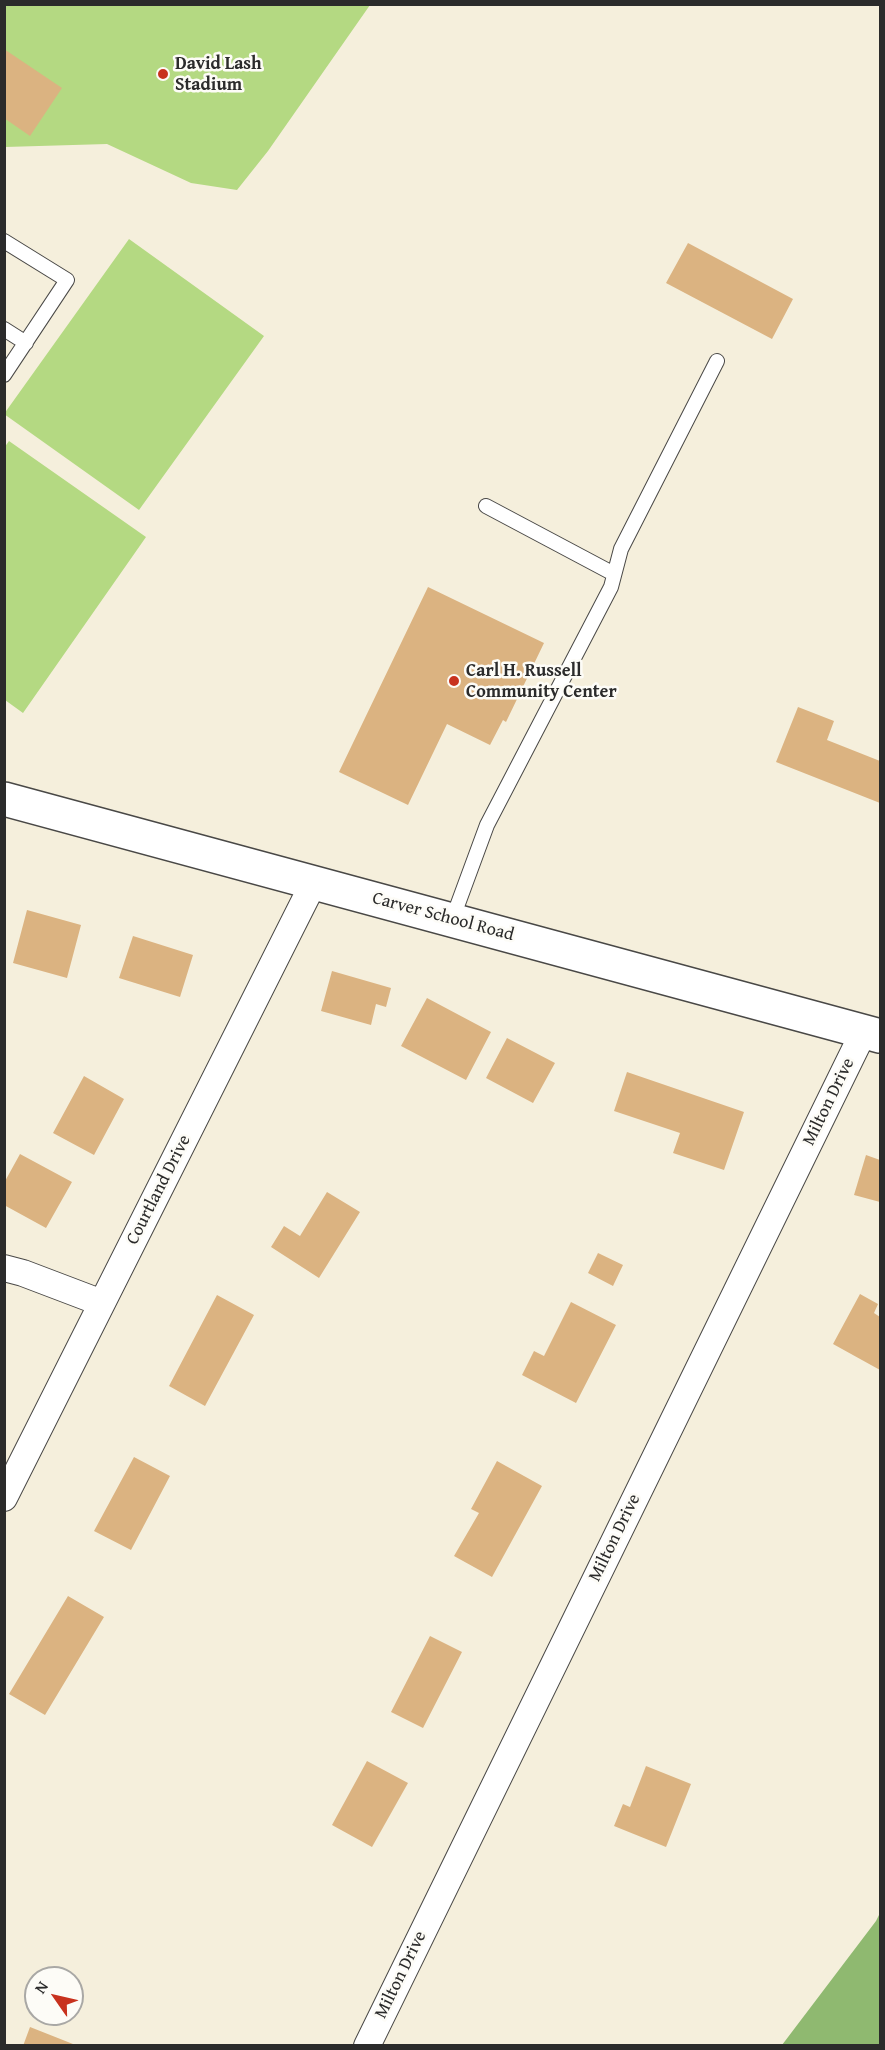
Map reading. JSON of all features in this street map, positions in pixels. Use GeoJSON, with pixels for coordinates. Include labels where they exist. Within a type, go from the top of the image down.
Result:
{"type":"FeatureCollection","features":[{"type":"Feature","properties":{"kind":"main road","name":"Carver School Road"},"geometry":{"type":"LineString","coordinates":[[4,799],[872,1034]]}},
{"type":"Feature","properties":{"kind":"street","name":"Courtland Drive"},"geometry":{"type":"LineString","coordinates":[[4,1498],[314,882]]}},
{"type":"Feature","properties":{"kind":"street","name":"Milton Drive"},"geometry":{"type":"LineString","coordinates":[[367,2046],[872,1034]]}},
{"type":"Feature","properties":{"kind":"street"},"geometry":{"type":"LineString","coordinates":[[4,1268],[102,1303]]}},
{"type":"Feature","properties":{"kind":"lane"},"geometry":{"type":"LineString","coordinates":[[4,241],[68,280],[4,375]]}},
{"type":"Feature","properties":{"kind":"lane"},"geometry":{"type":"LineString","coordinates":[[4,329],[26,343]]}},
{"type":"Feature","properties":{"kind":"lane"},"geometry":{"type":"LineString","coordinates":[[452,920],[487,825],[611,587],[621,549],[717,361]]}},
{"type":"Feature","properties":{"kind":"lane"},"geometry":{"type":"LineString","coordinates":[[486,506],[614,574]]}},
{"type":"Feature","properties":{"kind":"green space","name":"David Lash Stadium"},"geometry":{"type":"Polygon","coordinates":[[[4,5],[370,5],[268,151],[237,190],[191,183],[107,144],[5,147],[4,5]]]}},
{"type":"Feature","properties":{"kind":"green space"},"geometry":{"type":"Polygon","coordinates":[[[129,239],[264,336],[139,510],[4,414],[129,239]]]}},
{"type":"Feature","properties":{"kind":"green space"},"geometry":{"type":"Polygon","coordinates":[[[9,441],[146,537],[23,713],[5,700],[4,448],[9,441]]]}},
{"type":"Feature","properties":{"kind":"green space"},"geometry":{"type":"Polygon","coordinates":[[[880,1913],[880,2045],[782,2045],[876,1921],[880,1913]]]}},
{"type":"Feature","properties":{"kind":"building"},"geometry":{"type":"Polygon","coordinates":[[[4,49],[62,88],[30,136],[4,118],[4,49]]]}},
{"type":"Feature","properties":{"kind":"building"},"geometry":{"type":"Polygon","coordinates":[[[688,243],[793,299],[772,339],[666,283],[688,243]]]}},
{"type":"Feature","properties":{"kind":"building","name":"Carl H. Russell Community Center"},"geometry":{"type":"Polygon","coordinates":[[[428,587],[544,643],[506,722],[503,720],[490,745],[447,724],[408,805],[339,772],[428,587]]]}},
{"type":"Feature","properties":{"kind":"building"},"geometry":{"type":"Polygon","coordinates":[[[798,707],[834,721],[827,740],[880,761],[880,803],[776,762],[798,707]]]}},
{"type":"Feature","properties":{"kind":"building"},"geometry":{"type":"Polygon","coordinates":[[[27,910],[81,925],[67,978],[13,963],[27,910]]]}},
{"type":"Feature","properties":{"kind":"building"},"geometry":{"type":"Polygon","coordinates":[[[133,936],[193,955],[180,997],[119,978],[133,936]]]}},
{"type":"Feature","properties":{"kind":"building"},"geometry":{"type":"Polygon","coordinates":[[[332,971],[391,988],[386,1007],[376,1004],[371,1025],[321,1011],[332,971]]]}},
{"type":"Feature","properties":{"kind":"building"},"geometry":{"type":"Polygon","coordinates":[[[427,998],[491,1032],[466,1080],[401,1046],[427,998]]]}},
{"type":"Feature","properties":{"kind":"building"},"geometry":{"type":"Polygon","coordinates":[[[507,1038],[555,1063],[533,1103],[486,1078],[507,1038]]]}},
{"type":"Feature","properties":{"kind":"building"},"geometry":{"type":"Polygon","coordinates":[[[627,1072],[744,1112],[724,1170],[673,1153],[680,1133],[614,1111],[627,1072]]]}},
{"type":"Feature","properties":{"kind":"building"},"geometry":{"type":"Polygon","coordinates":[[[84,1076],[124,1099],[94,1155],[53,1133],[84,1076]]]}},
{"type":"Feature","properties":{"kind":"building"},"geometry":{"type":"Polygon","coordinates":[[[20,1154],[72,1182],[46,1228],[4,1205],[4,1183],[20,1154]]]}},
{"type":"Feature","properties":{"kind":"building"},"geometry":{"type":"Polygon","coordinates":[[[866,1155],[880,1160],[880,1202],[854,1195],[866,1155]]]}},
{"type":"Feature","properties":{"kind":"building"},"geometry":{"type":"Polygon","coordinates":[[[327,1192],[360,1212],[319,1278],[271,1247],[284,1226],[300,1236],[327,1192]]]}},
{"type":"Feature","properties":{"kind":"building"},"geometry":{"type":"Polygon","coordinates":[[[598,1253],[623,1265],[613,1286],[588,1273],[598,1253]]]}},
{"type":"Feature","properties":{"kind":"building"},"geometry":{"type":"Polygon","coordinates":[[[860,1294],[878,1304],[874,1313],[880,1317],[880,1370],[833,1344],[860,1294]]]}},
{"type":"Feature","properties":{"kind":"building"},"geometry":{"type":"Polygon","coordinates":[[[217,1295],[254,1315],[205,1406],[169,1386],[217,1295]]]}},
{"type":"Feature","properties":{"kind":"building"},"geometry":{"type":"Polygon","coordinates":[[[571,1302],[616,1325],[576,1403],[522,1375],[534,1351],[544,1356],[571,1302]]]}},
{"type":"Feature","properties":{"kind":"building"},"geometry":{"type":"Polygon","coordinates":[[[134,1457],[170,1476],[131,1550],[94,1531],[134,1457]]]}},
{"type":"Feature","properties":{"kind":"building"},"geometry":{"type":"Polygon","coordinates":[[[497,1461],[542,1486],[492,1577],[454,1556],[479,1513],[471,1509],[497,1461]]]}},
{"type":"Feature","properties":{"kind":"building"},"geometry":{"type":"Polygon","coordinates":[[[68,1596],[104,1617],[45,1715],[9,1694],[68,1596]]]}},
{"type":"Feature","properties":{"kind":"building"},"geometry":{"type":"Polygon","coordinates":[[[430,1636],[462,1652],[423,1728],[391,1712],[430,1636]]]}},
{"type":"Feature","properties":{"kind":"building"},"geometry":{"type":"Polygon","coordinates":[[[367,1761],[408,1783],[372,1847],[332,1825],[367,1761]]]}},
{"type":"Feature","properties":{"kind":"building"},"geometry":{"type":"Polygon","coordinates":[[[646,1766],[691,1784],[666,1847],[614,1826],[623,1804],[630,1807],[646,1766]]]}},
{"type":"Feature","properties":{"kind":"building"},"geometry":{"type":"Polygon","coordinates":[[[30,2027],[73,2044],[73,2046],[23,2046],[30,2027]]]}},
{"type":"Feature","properties":{"kind":"place","name":"David Lash Stadium"},"geometry":{"type":"Point","coordinates":[163,74]}},
{"type":"Feature","properties":{"kind":"place","name":"Carl H. Russell Community Center"},"geometry":{"type":"Point","coordinates":[454,681]}}]}
